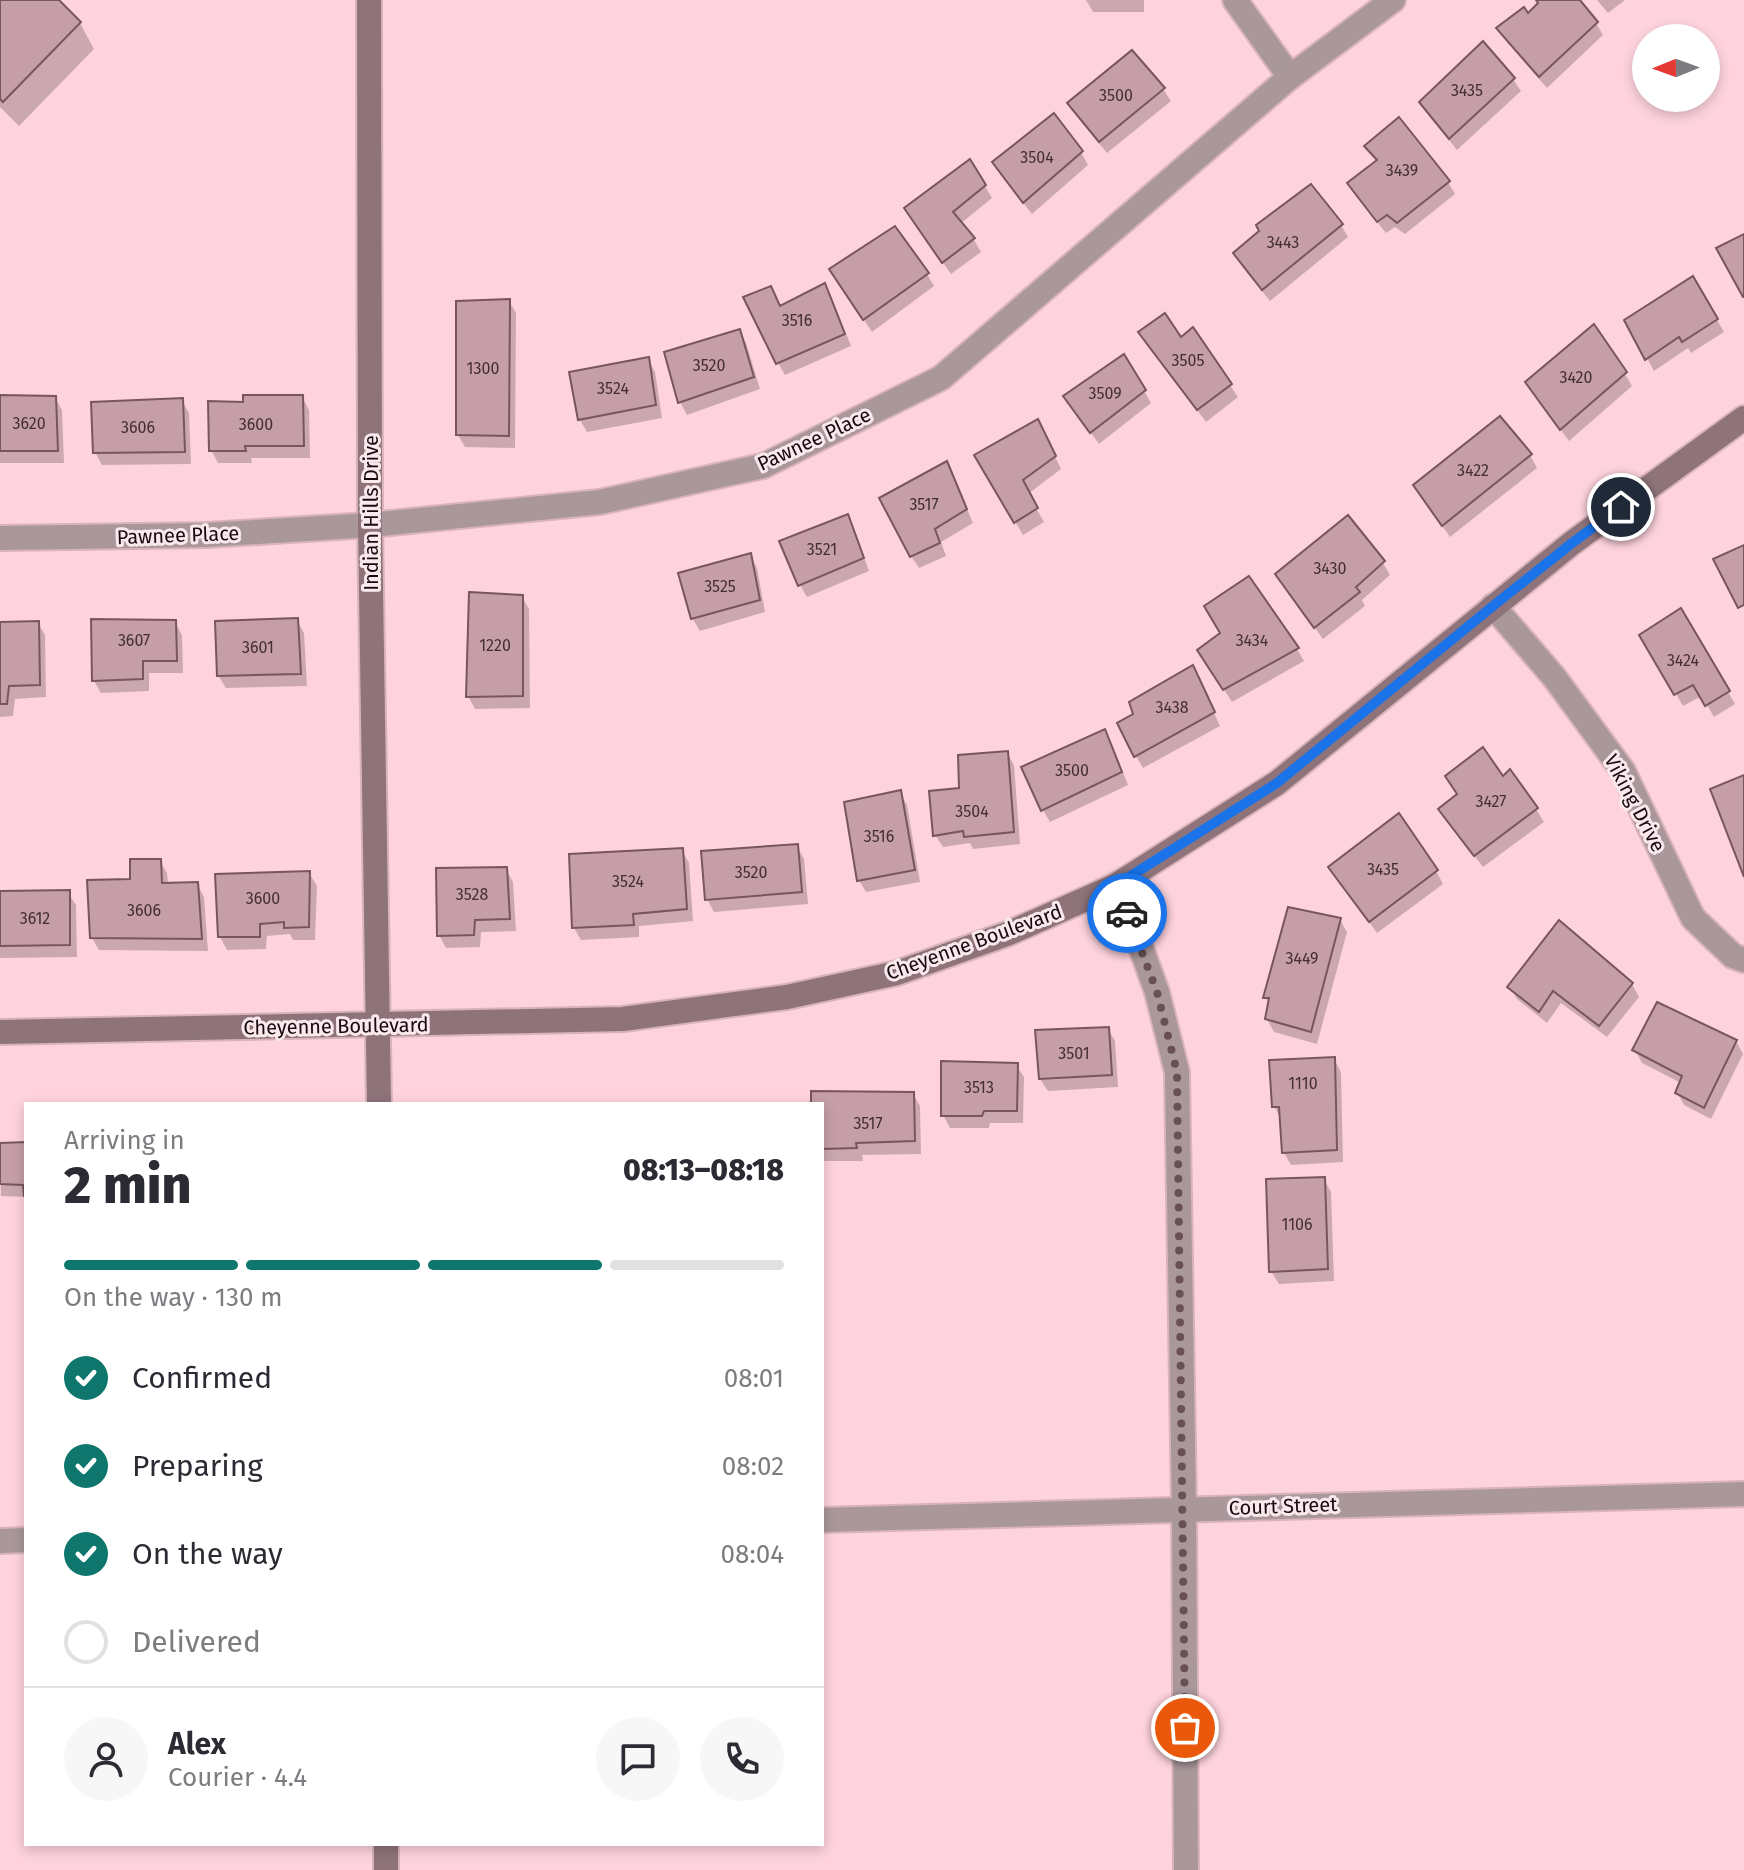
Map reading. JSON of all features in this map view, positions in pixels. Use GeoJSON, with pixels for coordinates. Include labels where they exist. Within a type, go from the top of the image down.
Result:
{"type":"FeatureCollection","features":[{"type":"Feature","properties":{"kind":"street","name":"Indian Hills Drive"},"geometry":{"type":"LineString","coordinates":[[369,0],[370,525],[379,1102]]}},
{"type":"Feature","properties":{"kind":"street"},"geometry":{"type":"LineString","coordinates":[[1235,0],[1290,77]]}},
{"type":"Feature","properties":{"kind":"street","name":"Pawnee Place"},"geometry":{"type":"LineString","coordinates":[[0,538],[207,535],[370,525],[600,502],[763,466],[941,378],[1290,77],[1393,0]]}},
{"type":"Feature","properties":{"kind":"street","name":"Cheyenne Boulevard"},"geometry":{"type":"LineString","coordinates":[[0,1032],[623,1019],[787,997],[897,973],[1007,934],[1115,886],[1277,783],[1572,543],[1744,418]]}},
{"type":"Feature","properties":{"kind":"street","name":"Viking Drive"},"geometry":{"type":"LineString","coordinates":[[1493,606],[1554,677],[1623,771],[1693,918],[1733,956],[1744,960]]}},
{"type":"Feature","properties":{"kind":"street"},"geometry":{"type":"LineString","coordinates":[[1115,886],[1157,992],[1177,1072],[1186,1870]]}},
{"type":"Feature","properties":{"kind":"street","name":"Court Street"},"geometry":{"type":"LineString","coordinates":[[824,1520],[1744,1494]]}},
{"type":"Feature","properties":{"kind":"street"},"geometry":{"type":"LineString","coordinates":[[0,1541],[24,1540]]}},
{"type":"Feature","properties":{"kind":"street"},"geometry":{"type":"LineString","coordinates":[[386,1846],[386,1870]]}},
{"type":"Feature","properties":{"kind":"building"},"geometry":{"type":"Polygon","coordinates":[[[0,0],[59,0],[81,22],[3,102],[0,99],[0,0]]]}},
{"type":"Feature","properties":{"kind":"building"},"geometry":{"type":"Polygon","coordinates":[[[1536,0],[1580,0],[1598,22],[1539,77],[1496,28],[1524,7],[1528,13],[1538,3],[1536,0]]]}},
{"type":"Feature","properties":{"kind":"building"},"geometry":{"type":"Polygon","coordinates":[[[1483,41],[1515,78],[1449,139],[1419,102],[1483,41]]]}},
{"type":"Feature","properties":{"kind":"building"},"geometry":{"type":"Polygon","coordinates":[[[1132,50],[1165,88],[1099,142],[1067,103],[1132,50]]]}},
{"type":"Feature","properties":{"kind":"building"},"geometry":{"type":"Polygon","coordinates":[[[1054,113],[1083,151],[1023,203],[992,162],[1054,113]]]}},
{"type":"Feature","properties":{"kind":"building"},"geometry":{"type":"Polygon","coordinates":[[[1399,117],[1450,181],[1397,223],[1387,215],[1377,222],[1347,183],[1377,160],[1364,146],[1399,117]]]}},
{"type":"Feature","properties":{"kind":"building"},"geometry":{"type":"Polygon","coordinates":[[[970,159],[986,185],[953,212],[975,238],[942,263],[904,208],[970,159]]]}},
{"type":"Feature","properties":{"kind":"building"},"geometry":{"type":"Polygon","coordinates":[[[1311,184],[1343,224],[1262,290],[1233,253],[1259,231],[1256,225],[1311,184]]]}},
{"type":"Feature","properties":{"kind":"building"},"geometry":{"type":"Polygon","coordinates":[[[895,226],[929,273],[863,320],[829,269],[895,226]]]}},
{"type":"Feature","properties":{"kind":"building"},"geometry":{"type":"Polygon","coordinates":[[[1744,234],[1744,297],[1743,297],[1716,248],[1744,234]]]}},
{"type":"Feature","properties":{"kind":"building"},"geometry":{"type":"Polygon","coordinates":[[[1693,276],[1718,319],[1682,342],[1679,337],[1645,360],[1624,320],[1693,276]]]}},
{"type":"Feature","properties":{"kind":"building"},"geometry":{"type":"Polygon","coordinates":[[[825,283],[845,334],[776,364],[743,297],[771,286],[780,306],[825,283]]]}},
{"type":"Feature","properties":{"kind":"building"},"geometry":{"type":"Polygon","coordinates":[[[510,299],[509,436],[456,435],[456,301],[510,299]]]}},
{"type":"Feature","properties":{"kind":"building"},"geometry":{"type":"Polygon","coordinates":[[[1165,313],[1181,337],[1193,327],[1232,384],[1197,410],[1138,332],[1165,313]]]}},
{"type":"Feature","properties":{"kind":"building"},"geometry":{"type":"Polygon","coordinates":[[[1594,324],[1627,372],[1560,430],[1525,382],[1594,324]]]}},
{"type":"Feature","properties":{"kind":"building"},"geometry":{"type":"Polygon","coordinates":[[[740,329],[754,377],[678,403],[664,352],[740,329]]]}},
{"type":"Feature","properties":{"kind":"building"},"geometry":{"type":"Polygon","coordinates":[[[1124,354],[1146,390],[1090,433],[1063,396],[1124,354]]]}},
{"type":"Feature","properties":{"kind":"building"},"geometry":{"type":"Polygon","coordinates":[[[649,357],[656,405],[578,420],[569,372],[649,357]]]}},
{"type":"Feature","properties":{"kind":"building"},"geometry":{"type":"Polygon","coordinates":[[[0,395],[56,396],[58,451],[0,451],[0,395]]]}},
{"type":"Feature","properties":{"kind":"building"},"geometry":{"type":"Polygon","coordinates":[[[243,395],[303,395],[304,446],[245,446],[246,451],[209,451],[208,401],[243,402],[243,395]]]}},
{"type":"Feature","properties":{"kind":"building"},"geometry":{"type":"Polygon","coordinates":[[[183,398],[185,452],[93,453],[91,402],[183,398]]]}},
{"type":"Feature","properties":{"kind":"building"},"geometry":{"type":"Polygon","coordinates":[[[1500,416],[1532,454],[1442,526],[1413,485],[1500,416]]]}},
{"type":"Feature","properties":{"kind":"building"},"geometry":{"type":"Polygon","coordinates":[[[1038,419],[1056,456],[1023,480],[1038,508],[1014,523],[974,455],[1038,419]]]}},
{"type":"Feature","properties":{"kind":"building"},"geometry":{"type":"Polygon","coordinates":[[[947,461],[967,509],[935,529],[940,543],[910,557],[879,498],[947,461]]]}},
{"type":"Feature","properties":{"kind":"building"},"geometry":{"type":"Polygon","coordinates":[[[848,514],[864,558],[798,586],[779,541],[848,514]]]}},
{"type":"Feature","properties":{"kind":"building"},"geometry":{"type":"Polygon","coordinates":[[[1348,515],[1385,561],[1356,587],[1360,592],[1314,628],[1275,574],[1348,515]]]}},
{"type":"Feature","properties":{"kind":"building"},"geometry":{"type":"Polygon","coordinates":[[[1744,545],[1744,605],[1738,608],[1713,559],[1744,545]]]}},
{"type":"Feature","properties":{"kind":"building"},"geometry":{"type":"Polygon","coordinates":[[[751,553],[760,600],[691,619],[678,573],[751,553]]]}},
{"type":"Feature","properties":{"kind":"building"},"geometry":{"type":"Polygon","coordinates":[[[1249,576],[1299,648],[1223,690],[1197,650],[1220,633],[1204,606],[1249,576]]]}},
{"type":"Feature","properties":{"kind":"building"},"geometry":{"type":"Polygon","coordinates":[[[469,592],[523,595],[523,696],[466,697],[469,592]]]}},
{"type":"Feature","properties":{"kind":"building"},"geometry":{"type":"Polygon","coordinates":[[[1681,608],[1730,691],[1705,706],[1693,685],[1674,695],[1639,635],[1681,608]]]}},
{"type":"Feature","properties":{"kind":"building"},"geometry":{"type":"Polygon","coordinates":[[[298,618],[301,674],[217,676],[215,621],[298,618]]]}},
{"type":"Feature","properties":{"kind":"building"},"geometry":{"type":"Polygon","coordinates":[[[91,619],[176,620],[177,661],[143,661],[143,679],[92,681],[91,619]]]}},
{"type":"Feature","properties":{"kind":"building"},"geometry":{"type":"Polygon","coordinates":[[[39,621],[40,685],[9,686],[7,704],[0,704],[0,622],[39,621]]]}},
{"type":"Feature","properties":{"kind":"building"},"geometry":{"type":"Polygon","coordinates":[[[1193,665],[1215,712],[1134,757],[1117,723],[1133,714],[1129,702],[1193,665]]]}},
{"type":"Feature","properties":{"kind":"building"},"geometry":{"type":"Polygon","coordinates":[[[1105,729],[1122,772],[1041,811],[1021,767],[1105,729]]]}},
{"type":"Feature","properties":{"kind":"building"},"geometry":{"type":"Polygon","coordinates":[[[1483,747],[1503,776],[1510,769],[1538,808],[1474,856],[1438,809],[1457,794],[1445,776],[1483,747]]]}},
{"type":"Feature","properties":{"kind":"building"},"geometry":{"type":"Polygon","coordinates":[[[1008,751],[1014,832],[964,837],[963,831],[933,836],[929,791],[959,788],[958,755],[1008,751]]]}},
{"type":"Feature","properties":{"kind":"building"},"geometry":{"type":"Polygon","coordinates":[[[1744,775],[1744,877],[1710,789],[1744,775]]]}},
{"type":"Feature","properties":{"kind":"building"},"geometry":{"type":"Polygon","coordinates":[[[901,790],[915,870],[857,881],[844,802],[901,790]]]}},
{"type":"Feature","properties":{"kind":"building"},"geometry":{"type":"Polygon","coordinates":[[[1399,813],[1438,870],[1369,922],[1328,867],[1399,813]]]}},
{"type":"Feature","properties":{"kind":"building"},"geometry":{"type":"Polygon","coordinates":[[[798,844],[802,892],[705,900],[701,851],[798,844]]]}},
{"type":"Feature","properties":{"kind":"building"},"geometry":{"type":"Polygon","coordinates":[[[683,848],[687,909],[633,914],[634,925],[572,928],[569,854],[683,848]]]}},
{"type":"Feature","properties":{"kind":"building"},"geometry":{"type":"Polygon","coordinates":[[[130,859],[161,859],[162,883],[198,882],[202,939],[90,938],[87,880],[130,879],[130,859]]]}},
{"type":"Feature","properties":{"kind":"building"},"geometry":{"type":"Polygon","coordinates":[[[507,867],[510,919],[475,920],[474,935],[437,936],[436,868],[507,867]]]}},
{"type":"Feature","properties":{"kind":"building"},"geometry":{"type":"Polygon","coordinates":[[[310,871],[309,927],[284,928],[284,922],[260,924],[260,937],[218,937],[215,874],[310,871]]]}},
{"type":"Feature","properties":{"kind":"building"},"geometry":{"type":"Polygon","coordinates":[[[70,890],[70,945],[0,946],[0,891],[70,890]]]}},
{"type":"Feature","properties":{"kind":"building"},"geometry":{"type":"Polygon","coordinates":[[[1288,907],[1341,918],[1311,1032],[1265,1019],[1269,998],[1263,998],[1288,907]]]}},
{"type":"Feature","properties":{"kind":"building"},"geometry":{"type":"Polygon","coordinates":[[[1559,920],[1633,983],[1599,1026],[1553,991],[1539,1012],[1507,987],[1559,920]]]}},
{"type":"Feature","properties":{"kind":"building"},"geometry":{"type":"Polygon","coordinates":[[[1657,1002],[1737,1040],[1704,1108],[1675,1093],[1682,1076],[1632,1050],[1657,1002]]]}},
{"type":"Feature","properties":{"kind":"building"},"geometry":{"type":"Polygon","coordinates":[[[1109,1027],[1112,1075],[1039,1079],[1035,1030],[1109,1027]]]}},
{"type":"Feature","properties":{"kind":"building"},"geometry":{"type":"Polygon","coordinates":[[[1335,1057],[1337,1150],[1282,1153],[1279,1107],[1272,1107],[1269,1060],[1335,1057]]]}},
{"type":"Feature","properties":{"kind":"building"},"geometry":{"type":"Polygon","coordinates":[[[941,1061],[1018,1063],[1017,1111],[984,1111],[982,1116],[941,1116],[941,1061]]]}},
{"type":"Feature","properties":{"kind":"building"},"geometry":{"type":"Polygon","coordinates":[[[811,1091],[914,1092],[915,1141],[856,1143],[857,1148],[824,1149],[824,1102],[811,1102],[811,1091]]]}},
{"type":"Feature","properties":{"kind":"building"},"geometry":{"type":"Polygon","coordinates":[[[24,1142],[24,1196],[23,1185],[0,1184],[0,1143],[24,1142]]]}},
{"type":"Feature","properties":{"kind":"building"},"geometry":{"type":"Polygon","coordinates":[[[1325,1177],[1328,1269],[1269,1272],[1266,1179],[1325,1177]]]}},
{"type":"Feature","properties":{"kind":"way so far"},"geometry":{"type":"LineString","coordinates":[[1127,913],[1157,992],[1177,1072],[1185,1728]]}},
{"type":"Feature","properties":{"kind":"route"},"geometry":{"type":"LineString","coordinates":[[1127,913],[1115,886],[1277,783],[1493,606],[1621,507]]}}]}
